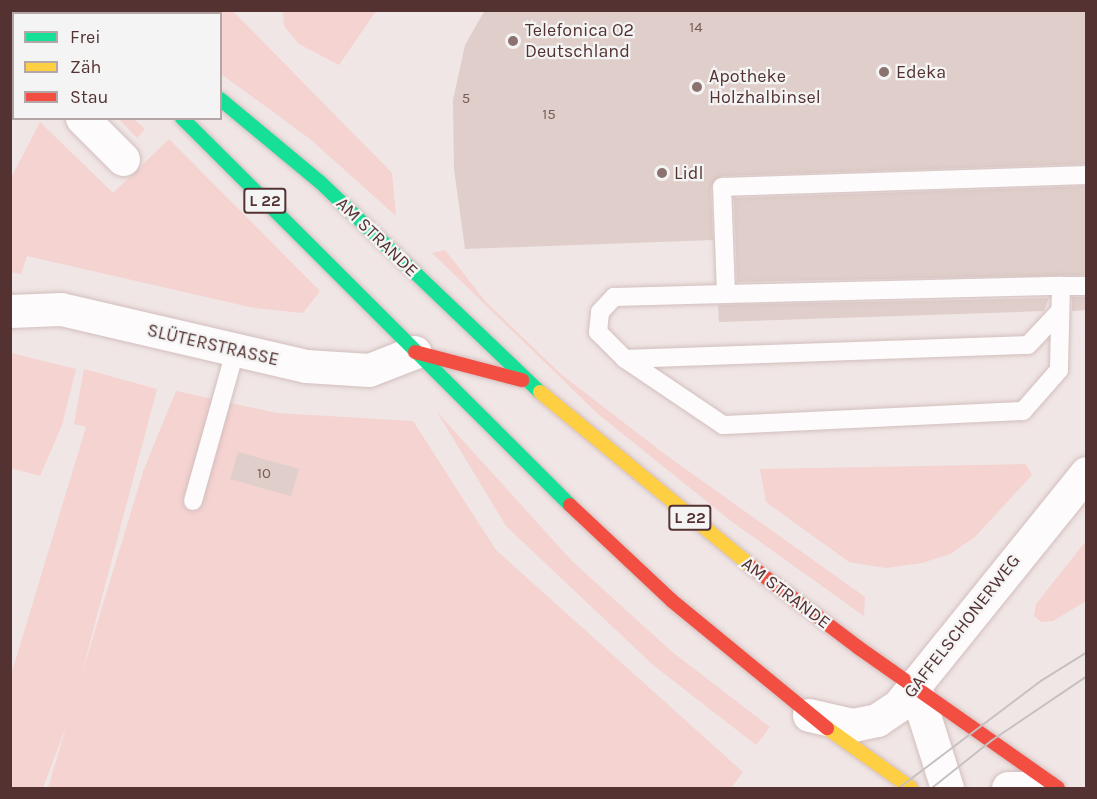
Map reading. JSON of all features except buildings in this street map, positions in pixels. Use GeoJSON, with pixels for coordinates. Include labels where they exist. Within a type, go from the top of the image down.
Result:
{"type":"FeatureCollection","features":[{"type":"Feature","properties":{"kind":"main road","name":"AM STRANDE"},"geometry":{"type":"LineString","coordinates":[[222,101],[320,182],[527,381],[710,535],[915,687],[1058,789]]}},
{"type":"Feature","properties":{"kind":"main road","name":"L 22"},"geometry":{"type":"LineString","coordinates":[[184,120],[415,352],[671,600],[809,716],[911,789]]}},
{"type":"Feature","properties":{"kind":"main road","name":"AM STRANDE"},"geometry":{"type":"LineString","coordinates":[[415,352],[527,381]]}},
{"type":"Feature","properties":{"kind":"street"},"geometry":{"type":"LineString","coordinates":[[83,120],[123,159]]}},
{"type":"Feature","properties":{"kind":"street","name":"SLÜTERSTRASSE"},"geometry":{"type":"LineString","coordinates":[[10,311],[61,309],[236,352],[306,366],[369,370],[415,352]]}},
{"type":"Feature","properties":{"kind":"street","name":"GAFFELSCHONERWEG"},"geometry":{"type":"LineString","coordinates":[[809,716],[853,725],[877,720],[899,705],[1086,473]]}},
{"type":"Feature","properties":{"kind":"street"},"geometry":{"type":"LineString","coordinates":[[915,687],[948,789]]}},
{"type":"Feature","properties":{"kind":"street"},"geometry":{"type":"LineString","coordinates":[[1008,789],[1042,789]]}},
{"type":"Feature","properties":{"kind":"lane"},"geometry":{"type":"LineString","coordinates":[[726,294],[723,187],[1086,175]]}},
{"type":"Feature","properties":{"kind":"lane"},"geometry":{"type":"LineString","coordinates":[[1061,286],[1059,370],[1023,411],[723,425],[625,359],[598,332],[600,312],[614,297],[1061,286],[1086,286]]}},
{"type":"Feature","properties":{"kind":"lane"},"geometry":{"type":"LineString","coordinates":[[625,359],[1028,345],[1060,311]]}},
{"type":"Feature","properties":{"kind":"lane"},"geometry":{"type":"LineString","coordinates":[[193,501],[236,352]]}},
{"type":"Feature","properties":{"kind":"shaded area"},"geometry":{"type":"Polygon","coordinates":[[[283,10],[376,11],[339,65],[299,44],[284,26],[283,10]]]}},
{"type":"Feature","properties":{"kind":"shaded area"},"geometry":{"type":"Polygon","coordinates":[[[156,11],[233,11],[392,173],[396,216],[310,139],[222,75],[222,12],[156,11]]]}},
{"type":"Feature","properties":{"kind":"shaded area"},"geometry":{"type":"Polygon","coordinates":[[[120,120],[135,120],[145,129],[137,138],[120,120]]]}},
{"type":"Feature","properties":{"kind":"shaded area"},"geometry":{"type":"Polygon","coordinates":[[[40,122],[113,193],[169,139],[320,291],[303,313],[254,308],[27,256],[21,274],[11,272],[11,178],[40,122]]]}},
{"type":"Feature","properties":{"kind":"shaded area"},"geometry":{"type":"Polygon","coordinates":[[[445,250],[486,302],[562,375],[666,455],[865,597],[864,616],[731,521],[598,414],[432,253],[445,250]]]}},
{"type":"Feature","properties":{"kind":"shaded area"},"geometry":{"type":"Polygon","coordinates":[[[11,353],[76,369],[62,425],[40,476],[11,468],[11,353]]]}},
{"type":"Feature","properties":{"kind":"shaded area"},"geometry":{"type":"Polygon","coordinates":[[[84,369],[157,389],[80,680],[144,469],[176,391],[277,413],[413,421],[496,550],[743,772],[731,788],[48,788],[67,724],[43,788],[11,788],[11,675],[86,427],[74,424],[84,369]]]}},
{"type":"Feature","properties":{"kind":"shaded area"},"geometry":{"type":"Polygon","coordinates":[[[437,412],[572,561],[671,651],[770,727],[756,745],[653,665],[506,526],[437,412]]]}},
{"type":"Feature","properties":{"kind":"shaded area"},"geometry":{"type":"Polygon","coordinates":[[[1026,464],[1032,475],[975,537],[950,554],[922,563],[886,568],[849,562],[766,502],[760,469],[1026,464]]]}},
{"type":"Feature","properties":{"kind":"shaded area"},"geometry":{"type":"Polygon","coordinates":[[[1086,541],[1086,601],[1053,621],[1041,622],[1034,616],[1036,604],[1086,541]]]}},
{"type":"Feature","properties":{"kind":"tram line"},"geometry":{"type":"LineString","coordinates":[[899,788],[1041,681],[1086,653]]}},
{"type":"Feature","properties":{"kind":"tram line"},"geometry":{"type":"LineString","coordinates":[[932,788],[991,741],[1086,677]]}},
{"type":"Feature","properties":{"kind":"traffic: fast"},"geometry":{"type":"LineString","coordinates":[[222,101],[320,182],[540,392]]}},
{"type":"Feature","properties":{"kind":"traffic: fast"},"geometry":{"type":"LineString","coordinates":[[184,120],[570,505]]}},
{"type":"Feature","properties":{"kind":"traffic: slow"},"geometry":{"type":"LineString","coordinates":[[540,392],[752,567]]}},
{"type":"Feature","properties":{"kind":"traffic: slow"},"geometry":{"type":"LineString","coordinates":[[827,728],[911,788]]}},
{"type":"Feature","properties":{"kind":"traffic: jam"},"geometry":{"type":"LineString","coordinates":[[415,352],[522,380]]}},
{"type":"Feature","properties":{"kind":"traffic: jam"},"geometry":{"type":"LineString","coordinates":[[570,505],[671,600],[827,728]]}},
{"type":"Feature","properties":{"kind":"traffic: jam"},"geometry":{"type":"LineString","coordinates":[[752,567],[859,648],[1058,788]]}},
{"type":"Feature","properties":{"kind":"place","name":"Telefonica O2 Deutschland"},"geometry":{"type":"Point","coordinates":[513,41]}},
{"type":"Feature","properties":{"kind":"place","name":"Edeka"},"geometry":{"type":"Point","coordinates":[884,72]}},
{"type":"Feature","properties":{"kind":"place","name":"Apotheke Holzhalbinsel"},"geometry":{"type":"Point","coordinates":[697,87]}},
{"type":"Feature","properties":{"kind":"place","name":"Lidl"},"geometry":{"type":"Point","coordinates":[662,173]}}]}
